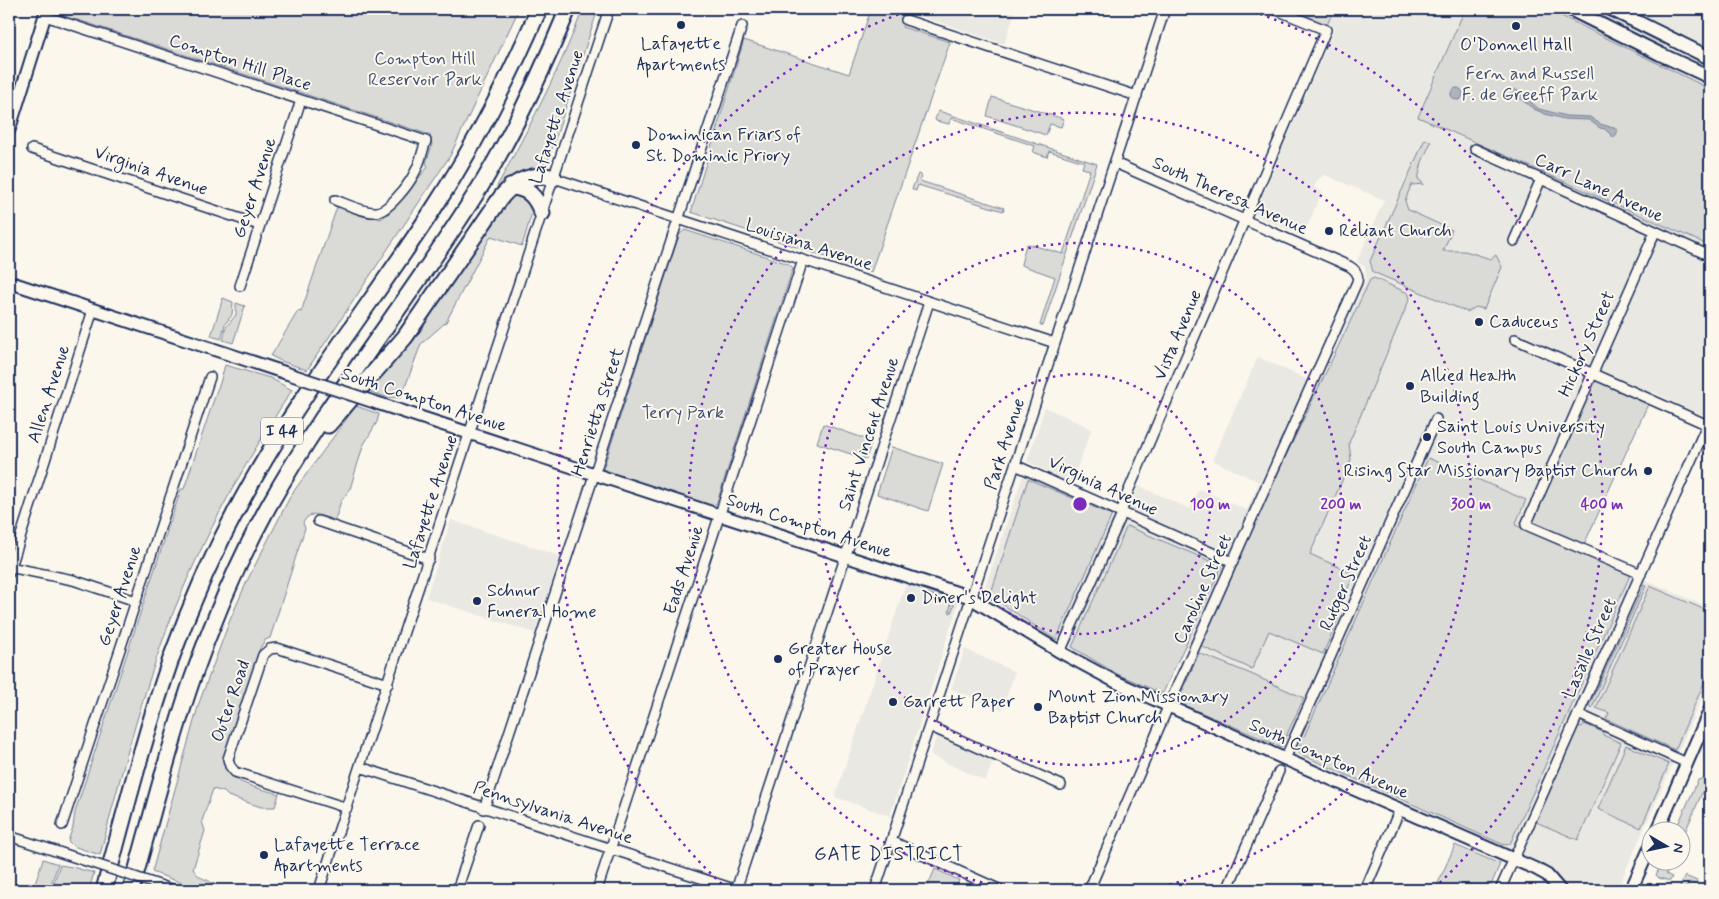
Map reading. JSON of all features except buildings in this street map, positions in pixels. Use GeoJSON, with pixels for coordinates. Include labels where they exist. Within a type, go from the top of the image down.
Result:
{"type":"FeatureCollection","features":[{"type":"Feature","properties":{"kind":"highway","name":"I 44"},"geometry":{"type":"LineString","coordinates":[[104,890],[143,748],[172,655],[230,522],[253,479],[305,395],[457,172],[504,88],[539,9]]}},
{"type":"Feature","properties":{"kind":"highway","name":"I 44"},"geometry":{"type":"LineString","coordinates":[[132,890],[177,726],[208,636],[246,550],[303,448],[460,218],[485,178],[530,94],[568,9]]}},
{"type":"Feature","properties":{"kind":"highway"},"geometry":{"type":"LineString","coordinates":[[303,448],[324,429],[393,352],[493,207],[510,187],[533,177],[543,175],[554,178]]}},
{"type":"Feature","properties":{"kind":"highway"},"geometry":{"type":"LineString","coordinates":[[510,187],[530,192],[537,200],[542,213]]}},
{"type":"Feature","properties":{"kind":"main road"},"geometry":{"type":"LineString","coordinates":[[1570,9],[1710,77]]}},
{"type":"Feature","properties":{"kind":"main road"},"geometry":{"type":"LineString","coordinates":[[1611,9],[1710,58]]}},
{"type":"Feature","properties":{"kind":"main road"},"geometry":{"type":"LineString","coordinates":[[9,130],[46,13]]}},
{"type":"Feature","properties":{"kind":"main road","name":"South Compton Avenue"},"geometry":{"type":"LineString","coordinates":[[9,282],[971,598],[1060,652],[1116,682],[1285,760],[1542,872],[1560,890]]}},
{"type":"Feature","properties":{"kind":"main road"},"geometry":{"type":"LineString","coordinates":[[1661,822],[1710,710]]}},
{"type":"Feature","properties":{"kind":"main road"},"geometry":{"type":"LineString","coordinates":[[1631,890],[1642,866]]}},
{"type":"Feature","properties":{"kind":"street","name":"Lafayette Avenue"},"geometry":{"type":"LineString","coordinates":[[319,890],[609,9]]}},
{"type":"Feature","properties":{"kind":"street","name":"Park Avenue"},"geometry":{"type":"LineString","coordinates":[[875,890],[1165,9]]}},
{"type":"Feature","properties":{"kind":"street","name":"Vista Avenue"},"geometry":{"type":"LineString","coordinates":[[1060,652],[1120,519],[1125,499],[1326,30],[1274,9]]}},
{"type":"Feature","properties":{"kind":"street","name":"Compton Hill Place"},"geometry":{"type":"LineString","coordinates":[[46,13],[426,141],[415,173],[409,183],[386,208],[381,211],[372,212],[335,200]]}},
{"type":"Feature","properties":{"kind":"street"},"geometry":{"type":"LineString","coordinates":[[906,20],[1137,96]]}},
{"type":"Feature","properties":{"kind":"street","name":"Henrietta Street"},"geometry":{"type":"LineString","coordinates":[[484,809],[742,26]]}},
{"type":"Feature","properties":{"kind":"street","name":"Geyer Avenue"},"geometry":{"type":"LineString","coordinates":[[240,286],[300,100]]}},
{"type":"Feature","properties":{"kind":"street","name":"Virginia Avenue"},"geometry":{"type":"LineString","coordinates":[[32,149],[260,225]]}},
{"type":"Feature","properties":{"kind":"street","name":"Carr Lane Avenue"},"geometry":{"type":"LineString","coordinates":[[1475,149],[1710,256]]}},
{"type":"Feature","properties":{"kind":"street","name":"South Theresa Avenue"},"geometry":{"type":"LineString","coordinates":[[1115,163],[1349,266],[1356,270],[1358,274]]}},
{"type":"Feature","properties":{"kind":"street","name":"Louisiana Avenue"},"geometry":{"type":"LineString","coordinates":[[554,178],[1055,343]]}},
{"type":"Feature","properties":{"kind":"street"},"geometry":{"type":"LineString","coordinates":[[1514,241],[1541,180]]}},
{"type":"Feature","properties":{"kind":"street","name":"Hickory Street"},"geometry":{"type":"LineString","coordinates":[[1641,574],[1526,525],[1655,232]]}},
{"type":"Feature","properties":{"kind":"street","name":"Eads Avenue"},"geometry":{"type":"LineString","coordinates":[[597,890],[803,260]]}},
{"type":"Feature","properties":{"kind":"street","name":"Caroline Street"},"geometry":{"type":"LineString","coordinates":[[1089,890],[1358,274]]}},
{"type":"Feature","properties":{"kind":"street","name":"Saint Vincent Avenue"},"geometry":{"type":"LineString","coordinates":[[736,890],[930,302]]}},
{"type":"Feature","properties":{"kind":"street","name":"Allen Avenue"},"geometry":{"type":"LineString","coordinates":[[9,569],[93,310]]}},
{"type":"Feature","properties":{"kind":"street"},"geometry":{"type":"LineString","coordinates":[[1515,339],[1709,423]]}},
{"type":"Feature","properties":{"kind":"street","name":"Geyer Avenue"},"geometry":{"type":"LineString","coordinates":[[62,825],[210,377]]}},
{"type":"Feature","properties":{"kind":"street","name":"Rutger Street"},"geometry":{"type":"LineString","coordinates":[[1285,760],[1436,419]]}},
{"type":"Feature","properties":{"kind":"street","name":"Lasalle Street"},"geometry":{"type":"LineString","coordinates":[[1500,890],[1709,423]]}},
{"type":"Feature","properties":{"kind":"street","name":"Virginia Avenue"},"geometry":{"type":"LineString","coordinates":[[1015,465],[1232,562]]}},
{"type":"Feature","properties":{"kind":"street"},"geometry":{"type":"LineString","coordinates":[[318,521],[429,559]]}},
{"type":"Feature","properties":{"kind":"street"},"geometry":{"type":"LineString","coordinates":[[9,569],[73,580],[136,601]]}},
{"type":"Feature","properties":{"kind":"street","name":"Outer Road"},"geometry":{"type":"LineString","coordinates":[[346,808],[235,772],[230,766],[228,759],[263,656],[270,649],[277,648],[388,684]]}},
{"type":"Feature","properties":{"kind":"street"},"geometry":{"type":"LineString","coordinates":[[1578,714],[1687,763]]}},
{"type":"Feature","properties":{"kind":"street"},"geometry":{"type":"LineString","coordinates":[[929,726],[1061,786]]}},
{"type":"Feature","properties":{"kind":"street","name":"Pennsylvania Avenue"},"geometry":{"type":"LineString","coordinates":[[360,767],[736,890]]}},
{"type":"Feature","properties":{"kind":"street"},"geometry":{"type":"LineString","coordinates":[[1227,890],[1279,772]]}},
{"type":"Feature","properties":{"kind":"street"},"geometry":{"type":"LineString","coordinates":[[1365,890],[1397,816]]}},
{"type":"Feature","properties":{"kind":"street"},"geometry":{"type":"LineString","coordinates":[[457,890],[479,825]]}},
{"type":"Feature","properties":{"kind":"street"},"geometry":{"type":"LineString","coordinates":[[9,836],[175,890]]}},
{"type":"Feature","properties":{"kind":"street"},"geometry":{"type":"LineString","coordinates":[[891,841],[1001,890]]}},
{"type":"Feature","properties":{"kind":"shaded area"},"geometry":{"type":"Polygon","coordinates":[[[899,9],[1016,9],[1004,44],[899,9]]]}},
{"type":"Feature","properties":{"kind":"shaded area","name":"Saint Louis University South Campus"},"geometry":{"type":"Polygon","coordinates":[[[1287,9],[1710,9],[1710,403],[1705,414],[1699,414],[1653,392],[1580,551],[1710,608],[1710,679],[1647,822],[1642,822],[1642,833],[1617,890],[1570,890],[1549,867],[1179,703],[1199,653],[1139,625],[1116,675],[984,597],[983,593],[1023,475],[1027,475],[1124,519],[1139,486],[1190,509],[1199,489],[1247,510],[1259,482],[1212,460],[1258,357],[1319,385],[1366,279],[1365,267],[1357,261],[1384,200],[1325,175],[1318,179],[1314,187],[1322,192],[1303,236],[1256,216],[1255,213],[1334,29],[1287,9]]]}},
{"type":"Feature","properties":{"kind":"shaded area"},"geometry":{"type":"Polygon","coordinates":[[[1457,88],[1463,94],[1457,100],[1451,94],[1457,88]]]}},
{"type":"Feature","properties":{"kind":"shaded area"},"geometry":{"type":"Polygon","coordinates":[[[1515,89],[1539,109],[1566,116],[1590,117],[1600,124],[1618,131],[1614,138],[1605,129],[1600,128],[1589,120],[1564,119],[1545,114],[1534,109],[1511,92],[1515,89]]]}},
{"type":"Feature","properties":{"kind":"shaded area"},"geometry":{"type":"Polygon","coordinates":[[[1045,407],[1092,429],[1071,483],[1027,461],[1045,407]]]}},
{"type":"Feature","properties":{"kind":"shaded area"},"geometry":{"type":"Polygon","coordinates":[[[451,520],[560,556],[535,633],[426,598],[451,520]]]}},
{"type":"Feature","properties":{"kind":"shaded area"},"geometry":{"type":"Polygon","coordinates":[[[906,583],[957,600],[958,604],[890,816],[835,797],[906,583]]]}},
{"type":"Feature","properties":{"kind":"shaded area"},"geometry":{"type":"Polygon","coordinates":[[[965,649],[1015,672],[1002,710],[951,689],[965,649]]]}},
{"type":"Feature","properties":{"kind":"shaded area"},"geometry":{"type":"Polygon","coordinates":[[[937,735],[994,760],[985,781],[930,755],[937,735]]]}},
{"type":"Feature","properties":{"kind":"green space","name":"Compton Hill Reservoir Park"},"geometry":{"type":"Polygon","coordinates":[[[59,9],[519,9],[450,156],[307,370],[271,356],[298,311],[301,312],[337,207],[381,219],[389,213],[428,167],[426,163],[432,145],[430,135],[78,20],[73,20],[61,14],[59,9]]]}},
{"type":"Feature","properties":{"kind":"green space"},"geometry":{"type":"Polygon","coordinates":[[[583,9],[598,9],[548,161],[511,178],[499,190],[497,186],[543,99],[583,9]]]}},
{"type":"Feature","properties":{"kind":"green space"},"geometry":{"type":"Polygon","coordinates":[[[871,9],[899,9],[906,12],[902,27],[950,42],[871,272],[691,212],[744,40],[849,74],[871,9]]]}},
{"type":"Feature","properties":{"kind":"green space"},"geometry":{"type":"Polygon","coordinates":[[[1310,9],[1334,9],[1327,25],[1307,16],[1310,9]]]}},
{"type":"Feature","properties":{"kind":"green space","name":"Fern and Russell F. de Greeff Park"},"geometry":{"type":"Polygon","coordinates":[[[1465,9],[1547,9],[1710,89],[1710,246],[1418,117],[1465,9]]]}},
{"type":"Feature","properties":{"kind":"green space"},"geometry":{"type":"Polygon","coordinates":[[[1584,9],[1600,9],[1666,42],[1665,45],[1608,16],[1584,9]]]}},
{"type":"Feature","properties":{"kind":"green space"},"geometry":{"type":"Polygon","coordinates":[[[992,97],[1064,119],[1061,127],[1050,124],[1046,135],[987,116],[992,97]]]}},
{"type":"Feature","properties":{"kind":"green space"},"geometry":{"type":"Polygon","coordinates":[[[939,111],[1097,164],[1043,326],[1040,325],[1055,277],[1021,265],[1026,245],[1063,254],[1090,170],[1082,168],[1084,162],[1049,151],[1047,157],[1033,152],[1035,146],[951,118],[949,124],[936,121],[935,119],[939,111]]]}},
{"type":"Feature","properties":{"kind":"green space"},"geometry":{"type":"Polygon","coordinates":[[[1425,139],[1431,142],[1422,162],[1418,179],[1424,184],[1411,185],[1405,201],[1408,210],[1452,230],[1443,251],[1465,251],[1491,259],[1496,255],[1502,267],[1484,309],[1476,307],[1467,312],[1373,272],[1370,261],[1425,139]]]}},
{"type":"Feature","properties":{"kind":"green space"},"geometry":{"type":"Polygon","coordinates":[[[918,174],[921,175],[920,181],[1004,208],[1003,211],[918,185],[916,191],[912,189],[918,174]]]}},
{"type":"Feature","properties":{"kind":"green space"},"geometry":{"type":"Polygon","coordinates":[[[517,195],[529,201],[533,209],[522,246],[491,236],[446,322],[421,344],[401,398],[386,397],[365,390],[511,196],[517,195]]]}},
{"type":"Feature","properties":{"kind":"green space","name":"Terry Park"},"geometry":{"type":"Polygon","coordinates":[[[685,230],[789,264],[793,268],[717,502],[712,506],[606,472],[603,469],[679,235],[685,230]]]}},
{"type":"Feature","properties":{"kind":"green space"},"geometry":{"type":"Polygon","coordinates":[[[1374,278],[1408,293],[1410,298],[1349,443],[1351,460],[1310,554],[1354,574],[1323,654],[1269,631],[1252,669],[1196,644],[1370,280],[1374,278]]]}},
{"type":"Feature","properties":{"kind":"green space"},"geometry":{"type":"Polygon","coordinates":[[[223,298],[233,302],[232,315],[225,324],[221,339],[211,336],[223,298]]]}},
{"type":"Feature","properties":{"kind":"green space"},"geometry":{"type":"Polygon","coordinates":[[[236,303],[245,306],[233,343],[223,340],[226,327],[236,315],[236,303]]]}},
{"type":"Feature","properties":{"kind":"green space"},"geometry":{"type":"Polygon","coordinates":[[[225,365],[270,378],[292,390],[236,482],[203,546],[174,611],[152,671],[136,723],[100,855],[73,846],[68,841],[73,827],[75,812],[181,489],[184,489],[225,365]]]}},
{"type":"Feature","properties":{"kind":"green space"},"geometry":{"type":"Polygon","coordinates":[[[1592,373],[1650,400],[1582,549],[1526,525],[1592,373]]]}},
{"type":"Feature","properties":{"kind":"green space"},"geometry":{"type":"Polygon","coordinates":[[[356,406],[379,414],[377,422],[363,446],[350,489],[341,501],[335,520],[314,514],[307,517],[303,523],[305,528],[270,638],[265,640],[260,648],[224,758],[225,766],[229,773],[236,779],[253,787],[279,794],[275,807],[261,807],[213,789],[202,821],[205,831],[193,869],[199,876],[215,886],[214,890],[201,890],[152,872],[199,703],[230,620],[247,581],[291,495],[356,406]]]}},
{"type":"Feature","properties":{"kind":"green space"},"geometry":{"type":"Polygon","coordinates":[[[823,424],[872,441],[866,459],[817,443],[823,424]]]}},
{"type":"Feature","properties":{"kind":"green space"},"geometry":{"type":"Polygon","coordinates":[[[892,447],[943,464],[928,511],[877,494],[892,447]]]}},
{"type":"Feature","properties":{"kind":"green space"},"geometry":{"type":"Polygon","coordinates":[[[1428,458],[1526,500],[1515,525],[1631,573],[1510,844],[1504,845],[1300,754],[1298,750],[1428,458]]]}},
{"type":"Feature","properties":{"kind":"green space"},"geometry":{"type":"Polygon","coordinates":[[[1028,479],[1112,515],[1056,640],[990,596],[1028,479]]]}},
{"type":"Feature","properties":{"kind":"green space"},"geometry":{"type":"Polygon","coordinates":[[[1127,526],[1222,566],[1163,693],[1117,674],[1072,647],[1127,526]]]}},
{"type":"Feature","properties":{"kind":"green space"},"geometry":{"type":"Polygon","coordinates":[[[1644,585],[1646,586],[1592,708],[1589,706],[1644,585]]]}},
{"type":"Feature","properties":{"kind":"green space"},"geometry":{"type":"Polygon","coordinates":[[[1650,586],[1710,612],[1710,669],[1675,750],[1606,719],[1609,713],[1596,708],[1650,586]]]}},
{"type":"Feature","properties":{"kind":"green space"},"geometry":{"type":"Polygon","coordinates":[[[927,593],[953,602],[954,605],[951,613],[949,612],[951,604],[926,596],[927,593]]]}},
{"type":"Feature","properties":{"kind":"green space"},"geometry":{"type":"Polygon","coordinates":[[[1199,653],[1304,698],[1281,747],[1179,703],[1199,653]]]}},
{"type":"Feature","properties":{"kind":"green space"},"geometry":{"type":"Polygon","coordinates":[[[1584,724],[1603,732],[1603,735],[1621,743],[1578,840],[1536,822],[1578,726],[1582,727],[1584,724]]]}},
{"type":"Feature","properties":{"kind":"green space"},"geometry":{"type":"Polygon","coordinates":[[[1626,745],[1669,764],[1641,828],[1598,809],[1626,745]]]}},
{"type":"Feature","properties":{"kind":"green space"},"geometry":{"type":"Polygon","coordinates":[[[1704,778],[1710,780],[1709,795],[1702,793],[1689,822],[1679,822],[1698,780],[1704,778]]]}},
{"type":"Feature","properties":{"kind":"green space"},"geometry":{"type":"Polygon","coordinates":[[[1455,845],[1500,864],[1489,890],[1435,890],[1455,845]]]}},
{"type":"Feature","properties":{"kind":"green space"},"geometry":{"type":"Polygon","coordinates":[[[43,859],[58,864],[49,890],[33,890],[43,859]]]}},
{"type":"Feature","properties":{"kind":"green space"},"geometry":{"type":"Polygon","coordinates":[[[60,865],[94,873],[89,890],[51,890],[60,865]]]}},
{"type":"Feature","properties":{"kind":"green space"},"geometry":{"type":"Polygon","coordinates":[[[935,869],[959,880],[955,890],[926,890],[935,869]]]}},
{"type":"Feature","properties":{"kind":"green space"},"geometry":{"type":"Polygon","coordinates":[[[1657,872],[1667,872],[1666,874],[1672,877],[1670,881],[1659,878],[1656,875],[1657,872]]]}},
{"type":"Feature","properties":{"kind":"green space"},"geometry":{"type":"Polygon","coordinates":[[[1685,876],[1697,881],[1697,884],[1689,882],[1685,890],[1678,890],[1685,876]]]}},
{"type":"Feature","properties":{"kind":"place","name":"Lafayette Apartments"},"geometry":{"type":"Point","coordinates":[681,25]}},
{"type":"Feature","properties":{"kind":"place","name":"O'Donnell Hall"},"geometry":{"type":"Point","coordinates":[1516,26]}},
{"type":"Feature","properties":{"kind":"place","name":"Dominican Friars of St. Dominic Priory"},"geometry":{"type":"Point","coordinates":[636,145]}},
{"type":"Feature","properties":{"kind":"place","name":"Reliant Church"},"geometry":{"type":"Point","coordinates":[1329,231]}},
{"type":"Feature","properties":{"kind":"place","name":"Caduceus"},"geometry":{"type":"Point","coordinates":[1479,322]}},
{"type":"Feature","properties":{"kind":"place","name":"Allied Health Building"},"geometry":{"type":"Point","coordinates":[1410,386]}},
{"type":"Feature","properties":{"kind":"place","name":"Saint Louis University South Campus"},"geometry":{"type":"Point","coordinates":[1427,437]}},
{"type":"Feature","properties":{"kind":"place","name":"Rising Star Missionary Baptist Church"},"geometry":{"type":"Point","coordinates":[1648,471]}},
{"type":"Feature","properties":{"kind":"place","name":"Diner's Delight"},"geometry":{"type":"Point","coordinates":[911,598]}},
{"type":"Feature","properties":{"kind":"place","name":"Schnur Funeral Home"},"geometry":{"type":"Point","coordinates":[477,601]}},
{"type":"Feature","properties":{"kind":"place","name":"Greater House of Prayer"},"geometry":{"type":"Point","coordinates":[778,659]}},
{"type":"Feature","properties":{"kind":"place","name":"Garrett Paper"},"geometry":{"type":"Point","coordinates":[893,702]}},
{"type":"Feature","properties":{"kind":"place","name":"Mount Zion Missionary Baptist Church"},"geometry":{"type":"Point","coordinates":[1038,707]}},
{"type":"Feature","properties":{"kind":"place","name":"Lafayette Terrace Apartments"},"geometry":{"type":"Point","coordinates":[264,855]}},
{"type":"Feature","properties":{"kind":"district","name":"GATE DISTRICT"},"geometry":{"type":"Point","coordinates":[889,854]}}]}
